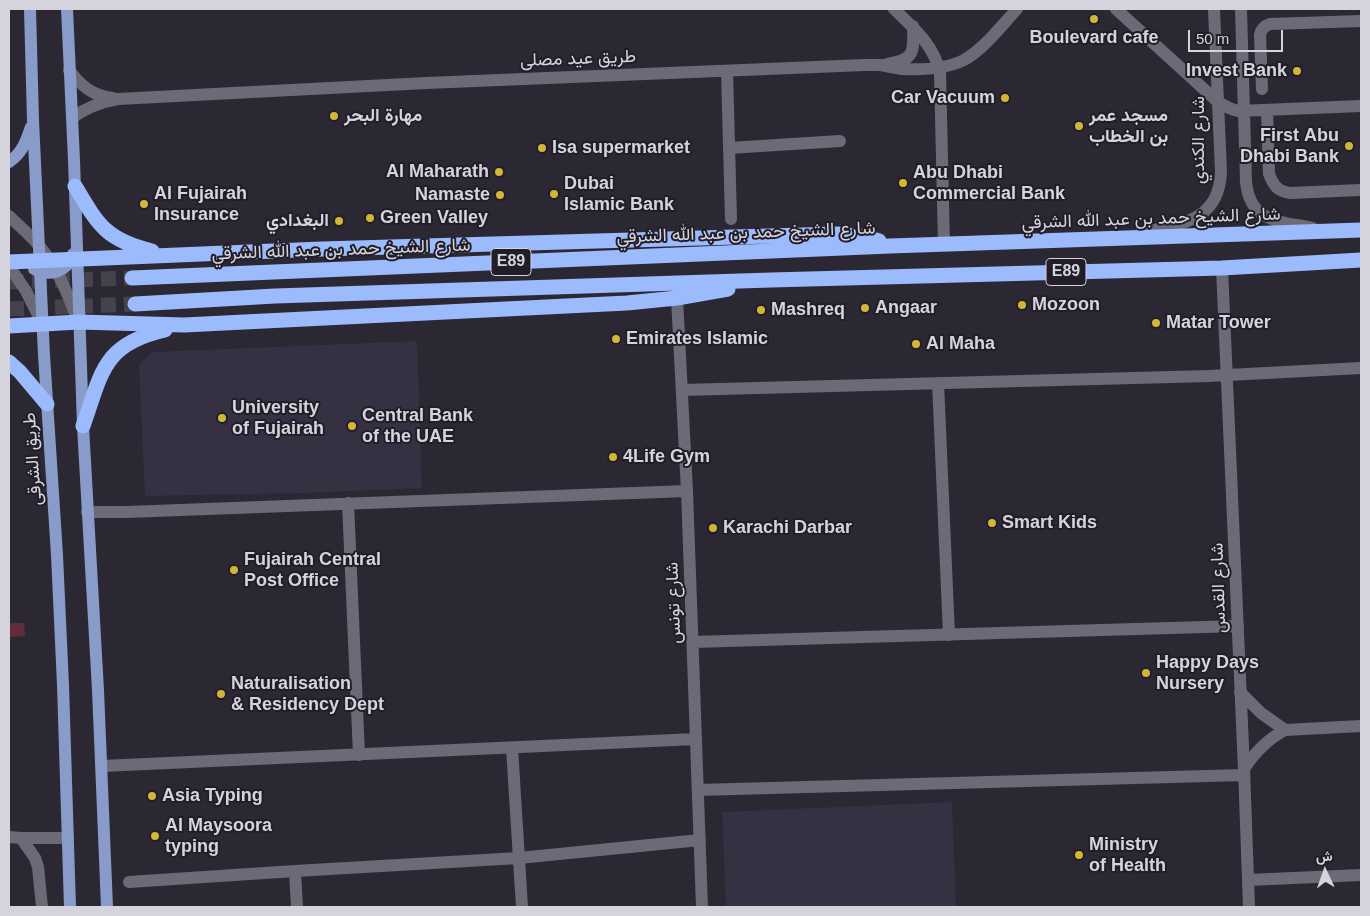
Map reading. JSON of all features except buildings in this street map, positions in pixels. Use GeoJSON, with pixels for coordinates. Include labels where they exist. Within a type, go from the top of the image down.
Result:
{"type":"FeatureCollection","features":[{"type":"Feature","properties":{"kind":"highway"},"geometry":{"type":"LineString","coordinates":[[75,186],[97,220],[108,233],[130,245],[168,255]]}},
{"type":"Feature","properties":{"kind":"highway","name":"شارع الشيخ حمد بن عبد الله الشرقي"},"geometry":{"type":"LineString","coordinates":[[132,278],[890,246],[1361,230]]}},
{"type":"Feature","properties":{"kind":"highway"},"geometry":{"type":"LineString","coordinates":[[12,262],[47,266],[75,259],[168,255],[837,234],[866,237],[890,246]]}},
{"type":"Feature","properties":{"kind":"highway","name":"E89"},"geometry":{"type":"LineString","coordinates":[[134,304],[276,296],[1222,268],[1361,260]]}},
{"type":"Feature","properties":{"kind":"highway"},"geometry":{"type":"LineString","coordinates":[[9,326],[79,322],[184,325],[627,303],[677,298],[771,280]]}},
{"type":"Feature","properties":{"kind":"highway"},"geometry":{"type":"LineString","coordinates":[[83,426],[100,375],[116,352],[140,336],[184,325]]}},
{"type":"Feature","properties":{"kind":"highway"},"geometry":{"type":"LineString","coordinates":[[9,362],[47,404]]}},
{"type":"Feature","properties":{"kind":"main road","name":"طريق الشرقى"},"geometry":{"type":"LineString","coordinates":[[30,9],[39,245],[47,266],[42,323],[57,565],[70,907]]}},
{"type":"Feature","properties":{"kind":"main road"},"geometry":{"type":"LineString","coordinates":[[67,9],[77,242],[75,259],[87,512],[95,623],[107,907]]}},
{"type":"Feature","properties":{"kind":"main road"},"geometry":{"type":"LineString","coordinates":[[9,162],[16,157],[25,145],[33,120]]}},
{"type":"Feature","properties":{"kind":"main road"},"geometry":{"type":"LineString","coordinates":[[43,341],[47,333],[53,328],[61,326],[76,332],[80,340]]}},
{"type":"Feature","properties":{"kind":"street"},"geometry":{"type":"LineString","coordinates":[[894,9],[913,26],[929,45],[939,67],[944,244]]}},
{"type":"Feature","properties":{"kind":"street","name":"طريق عيد مصلى"},"geometry":{"type":"LineString","coordinates":[[72,118],[82,110],[94,105],[118,99],[436,82],[727,70],[879,65],[901,69],[939,67],[964,60],[992,36],[1017,9]]}},
{"type":"Feature","properties":{"kind":"street"},"geometry":{"type":"LineString","coordinates":[[1116,9],[1217,101],[1231,109],[1243,111],[1361,106]]}},
{"type":"Feature","properties":{"kind":"street","name":"شارع الكندي"},"geometry":{"type":"LineString","coordinates":[[1124,238],[1190,221],[1209,207],[1215,198],[1220,181],[1214,9]]}},
{"type":"Feature","properties":{"kind":"street"},"geometry":{"type":"LineString","coordinates":[[1241,9],[1246,188],[1250,201],[1261,214],[1269,219],[1330,232]]}},
{"type":"Feature","properties":{"kind":"street"},"geometry":{"type":"LineString","coordinates":[[1262,89],[1260,35],[1266,25],[1361,21]]}},
{"type":"Feature","properties":{"kind":"street"},"geometry":{"type":"LineString","coordinates":[[879,65],[901,62],[910,56],[913,48],[913,26]]}},
{"type":"Feature","properties":{"kind":"street","name":"طريق عيد مصلى"},"geometry":{"type":"LineString","coordinates":[[69,70],[78,82],[90,92],[118,99]]}},
{"type":"Feature","properties":{"kind":"street"},"geometry":{"type":"LineString","coordinates":[[727,70],[731,219]]}},
{"type":"Feature","properties":{"kind":"street"},"geometry":{"type":"LineString","coordinates":[[1266,110],[1269,174],[1277,188],[1282,192],[1290,193],[1361,190]]}},
{"type":"Feature","properties":{"kind":"street"},"geometry":{"type":"LineString","coordinates":[[729,148],[840,141]]}},
{"type":"Feature","properties":{"kind":"street"},"geometry":{"type":"LineString","coordinates":[[9,216],[39,245]]}},
{"type":"Feature","properties":{"kind":"street"},"geometry":{"type":"LineString","coordinates":[[12,262],[42,323]]}},
{"type":"Feature","properties":{"kind":"street"},"geometry":{"type":"LineString","coordinates":[[47,266],[79,322]]}},
{"type":"Feature","properties":{"kind":"street","name":"شارع القدس"},"geometry":{"type":"LineString","coordinates":[[1222,268],[1249,907]]}},
{"type":"Feature","properties":{"kind":"street","name":"شارع تونس"},"geometry":{"type":"LineString","coordinates":[[677,298],[687,491],[702,907]]}},
{"type":"Feature","properties":{"kind":"street"},"geometry":{"type":"LineString","coordinates":[[682,390],[1228,375],[1361,368]]}},
{"type":"Feature","properties":{"kind":"street"},"geometry":{"type":"LineString","coordinates":[[938,383],[949,635]]}},
{"type":"Feature","properties":{"kind":"street"},"geometry":{"type":"LineString","coordinates":[[87,512],[687,491]]}},
{"type":"Feature","properties":{"kind":"street"},"geometry":{"type":"LineString","coordinates":[[348,503],[359,754]]}},
{"type":"Feature","properties":{"kind":"street"},"geometry":{"type":"LineString","coordinates":[[693,642],[1238,626]]}},
{"type":"Feature","properties":{"kind":"street"},"geometry":{"type":"LineString","coordinates":[[1240,692],[1261,713],[1286,730]]}},
{"type":"Feature","properties":{"kind":"street"},"geometry":{"type":"LineString","coordinates":[[698,790],[1244,772],[1255,753],[1262,746],[1277,734],[1286,730],[1361,726]]}},
{"type":"Feature","properties":{"kind":"street"},"geometry":{"type":"LineString","coordinates":[[102,766],[696,739]]}},
{"type":"Feature","properties":{"kind":"street"},"geometry":{"type":"LineString","coordinates":[[512,748],[522,907]]}},
{"type":"Feature","properties":{"kind":"street"},"geometry":{"type":"LineString","coordinates":[[15,838],[68,838]]}},
{"type":"Feature","properties":{"kind":"street"},"geometry":{"type":"LineString","coordinates":[[15,838],[35,858],[38,867],[42,907]]}},
{"type":"Feature","properties":{"kind":"street"},"geometry":{"type":"LineString","coordinates":[[129,882],[295,870],[519,858],[700,840]]}},
{"type":"Feature","properties":{"kind":"street"},"geometry":{"type":"LineString","coordinates":[[295,870],[297,907]]}},
{"type":"Feature","properties":{"kind":"street"},"geometry":{"type":"LineString","coordinates":[[1248,880],[1361,876]]}},
{"type":"Feature","properties":{"kind":"shaded area"},"geometry":{"type":"Polygon","coordinates":[[[417,341],[422,488],[305,493],[145,496],[139,365],[152,352],[417,341]]]}},
{"type":"Feature","properties":{"kind":"shaded area"},"geometry":{"type":"Polygon","coordinates":[[[9,623],[24,623],[25,636],[9,637],[9,623]]]}},
{"type":"Feature","properties":{"kind":"shaded area"},"geometry":{"type":"Polygon","coordinates":[[[952,802],[956,907],[726,907],[722,812],[952,802]]]}},
{"type":"Feature","properties":{"kind":"tunnel"},"geometry":{"type":"LineString","coordinates":[[9,282],[132,278]]}},
{"type":"Feature","properties":{"kind":"tunnel"},"geometry":{"type":"LineString","coordinates":[[9,309],[135,304]]}},
{"type":"Feature","properties":{"kind":"place","name":"Boulevard cafe"},"geometry":{"type":"Point","coordinates":[1094,19]}},
{"type":"Feature","properties":{"kind":"place","name":"Invest Bank"},"geometry":{"type":"Point","coordinates":[1297,71]}},
{"type":"Feature","properties":{"kind":"place","name":"Car Vacuum"},"geometry":{"type":"Point","coordinates":[1005,98]}},
{"type":"Feature","properties":{"kind":"place","name":"مهارة البحر"},"geometry":{"type":"Point","coordinates":[334,116]}},
{"type":"Feature","properties":{"kind":"place","name":"مسجد عمر بن الخطاب"},"geometry":{"type":"Point","coordinates":[1079,126]}},
{"type":"Feature","properties":{"kind":"place","name":"First Abu Dhabi Bank"},"geometry":{"type":"Point","coordinates":[1349,146]}},
{"type":"Feature","properties":{"kind":"place","name":"Isa supermarket"},"geometry":{"type":"Point","coordinates":[542,148]}},
{"type":"Feature","properties":{"kind":"place","name":"Al Maharath"},"geometry":{"type":"Point","coordinates":[499,172]}},
{"type":"Feature","properties":{"kind":"place","name":"Abu Dhabi Commercial Bank"},"geometry":{"type":"Point","coordinates":[903,183]}},
{"type":"Feature","properties":{"kind":"place","name":"Dubai Islamic Bank"},"geometry":{"type":"Point","coordinates":[554,194]}},
{"type":"Feature","properties":{"kind":"place","name":"Namaste"},"geometry":{"type":"Point","coordinates":[500,195]}},
{"type":"Feature","properties":{"kind":"place","name":"Al Fujairah Insurance"},"geometry":{"type":"Point","coordinates":[144,204]}},
{"type":"Feature","properties":{"kind":"place","name":"Green Valley"},"geometry":{"type":"Point","coordinates":[370,218]}},
{"type":"Feature","properties":{"kind":"place","name":"البغدادي"},"geometry":{"type":"Point","coordinates":[339,221]}},
{"type":"Feature","properties":{"kind":"place","name":"Mozoon"},"geometry":{"type":"Point","coordinates":[1022,305]}},
{"type":"Feature","properties":{"kind":"place","name":"Angaar"},"geometry":{"type":"Point","coordinates":[865,308]}},
{"type":"Feature","properties":{"kind":"place","name":"Mashreq"},"geometry":{"type":"Point","coordinates":[761,310]}},
{"type":"Feature","properties":{"kind":"place","name":"Matar Tower"},"geometry":{"type":"Point","coordinates":[1156,323]}},
{"type":"Feature","properties":{"kind":"place","name":"Emirates Islamic"},"geometry":{"type":"Point","coordinates":[616,339]}},
{"type":"Feature","properties":{"kind":"place","name":"Al Maha"},"geometry":{"type":"Point","coordinates":[916,344]}},
{"type":"Feature","properties":{"kind":"place","name":"University of Fujairah"},"geometry":{"type":"Point","coordinates":[222,418]}},
{"type":"Feature","properties":{"kind":"place","name":"Central Bank of the UAE"},"geometry":{"type":"Point","coordinates":[352,426]}},
{"type":"Feature","properties":{"kind":"place","name":"4Life Gym"},"geometry":{"type":"Point","coordinates":[613,457]}},
{"type":"Feature","properties":{"kind":"place","name":"Smart Kids"},"geometry":{"type":"Point","coordinates":[992,523]}},
{"type":"Feature","properties":{"kind":"place","name":"Karachi Darbar"},"geometry":{"type":"Point","coordinates":[713,528]}},
{"type":"Feature","properties":{"kind":"place","name":"Fujairah Central Post Office"},"geometry":{"type":"Point","coordinates":[234,570]}},
{"type":"Feature","properties":{"kind":"place","name":"Happy Days Nursery"},"geometry":{"type":"Point","coordinates":[1146,673]}},
{"type":"Feature","properties":{"kind":"place","name":"Naturalisation & Residency Dept"},"geometry":{"type":"Point","coordinates":[221,694]}},
{"type":"Feature","properties":{"kind":"place","name":"Asia Typing"},"geometry":{"type":"Point","coordinates":[152,796]}},
{"type":"Feature","properties":{"kind":"place","name":"Al Maysoora typing"},"geometry":{"type":"Point","coordinates":[155,836]}},
{"type":"Feature","properties":{"kind":"place","name":"Ministry of Health"},"geometry":{"type":"Point","coordinates":[1079,855]}}]}
